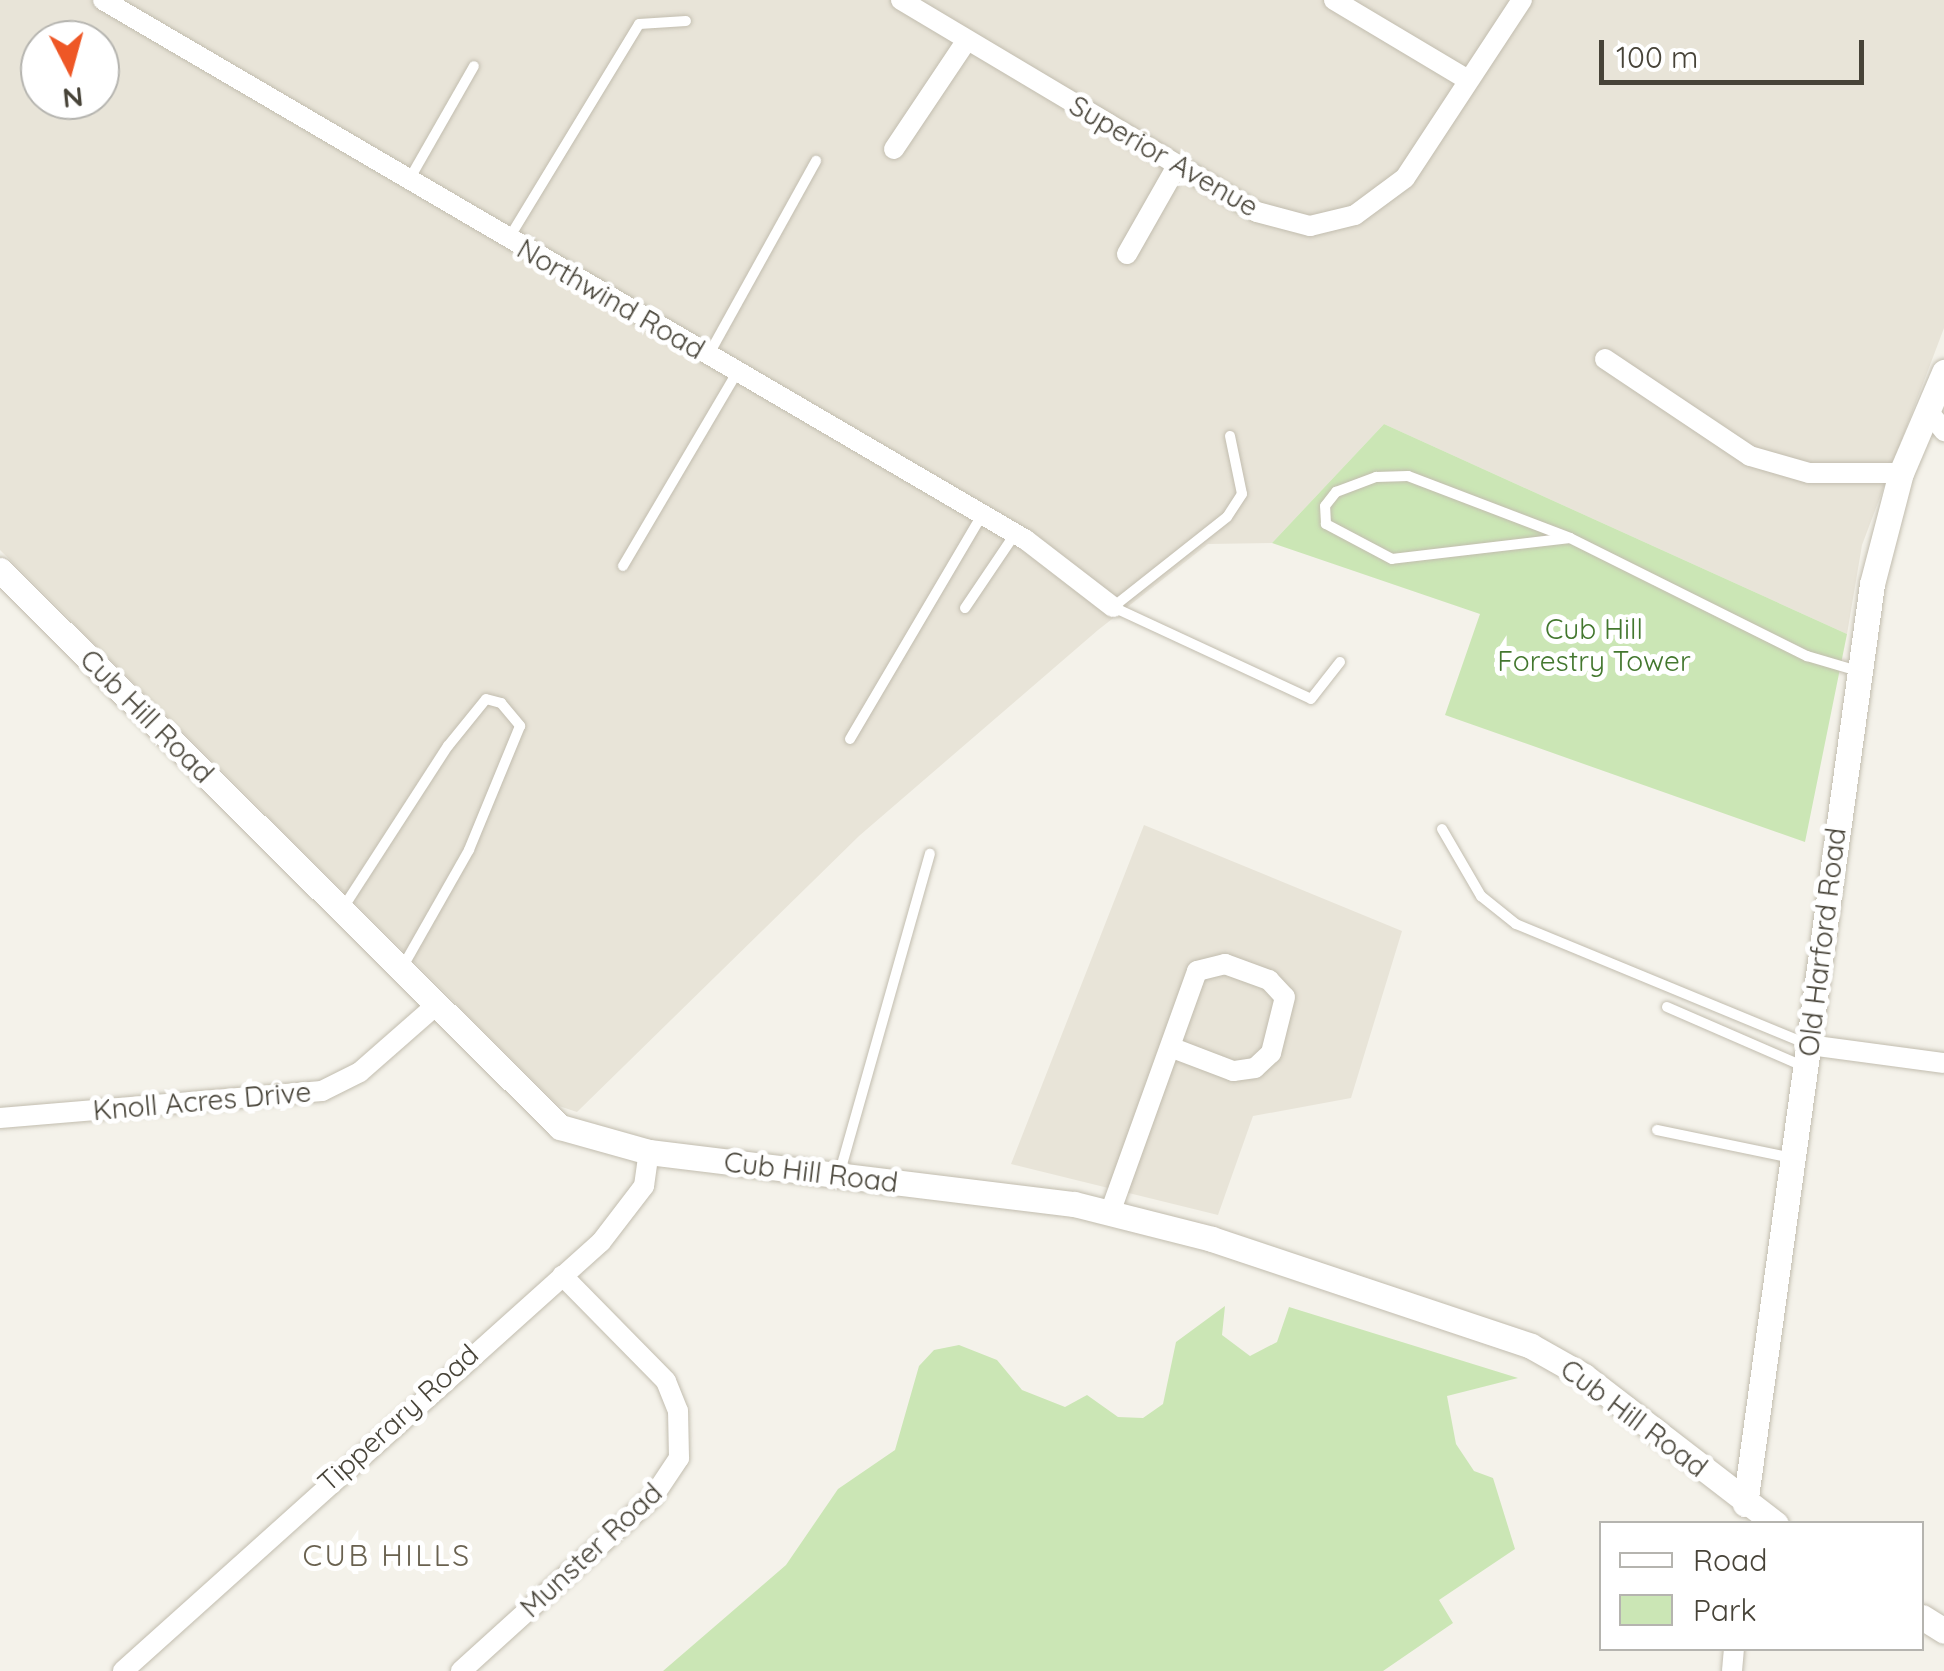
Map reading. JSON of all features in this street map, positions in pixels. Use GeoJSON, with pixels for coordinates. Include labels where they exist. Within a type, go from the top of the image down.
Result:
{"type":"FeatureCollection","features":[{"type":"Feature","properties":{"kind":"street","name":"Northwind Road"},"geometry":{"type":"LineString","coordinates":[[103,0],[1016,534],[1113,608]]}},
{"type":"Feature","properties":{"kind":"street","name":"Superior Avenue"},"geometry":{"type":"LineString","coordinates":[[901,0],[1178,166],[1291,225],[1355,215],[1405,178],[1463,77],[1522,0]]}},
{"type":"Feature","properties":{"kind":"street"},"geometry":{"type":"LineString","coordinates":[[1334,0],[1463,77]]}},
{"type":"Feature","properties":{"kind":"street"},"geometry":{"type":"LineString","coordinates":[[894,150],[967,40]]}},
{"type":"Feature","properties":{"kind":"street"},"geometry":{"type":"LineString","coordinates":[[1127,254],[1178,166]]}},
{"type":"Feature","properties":{"kind":"street"},"geometry":{"type":"LineString","coordinates":[[1604,359],[1750,456],[1809,473],[1902,473]]}},
{"type":"Feature","properties":{"kind":"street","name":"Old Harford Road"},"geometry":{"type":"LineString","coordinates":[[1745,1514],[1858,671],[1902,473],[1936,421],[1944,372]]}},
{"type":"Feature","properties":{"kind":"street","name":"Cub Hill Road"},"geometry":{"type":"LineString","coordinates":[[0,570],[434,1006],[560,1127],[649,1152],[1111,1210],[1531,1346],[1584,1376],[1745,1514]]}},
{"type":"Feature","properties":{"kind":"street"},"geometry":{"type":"LineString","coordinates":[[1111,1210],[1170,1047],[1204,965],[1269,980],[1285,997],[1270,1053],[1255,1068],[1233,1071],[1170,1047]]}},
{"type":"Feature","properties":{"kind":"street","name":"Knoll Acres Drive"},"geometry":{"type":"LineString","coordinates":[[0,1118],[322,1091],[375,1060],[434,1006]]}},
{"type":"Feature","properties":{"kind":"street"},"geometry":{"type":"LineString","coordinates":[[1807,1056],[1944,1063]]}},
{"type":"Feature","properties":{"kind":"street","name":"Tipperary Road"},"geometry":{"type":"LineString","coordinates":[[123,1671],[562,1275],[644,1186],[649,1152]]}},
{"type":"Feature","properties":{"kind":"street","name":"Munster Road"},"geometry":{"type":"LineString","coordinates":[[461,1671],[653,1497],[679,1458],[678,1411],[666,1381],[562,1275]]}},
{"type":"Feature","properties":{"kind":"lane"},"geometry":{"type":"LineString","coordinates":[[508,240],[639,24],[686,21]]}},
{"type":"Feature","properties":{"kind":"lane"},"geometry":{"type":"LineString","coordinates":[[408,181],[474,66]]}},
{"type":"Feature","properties":{"kind":"lane"},"geometry":{"type":"LineString","coordinates":[[709,355],[816,161]]}},
{"type":"Feature","properties":{"kind":"lane"},"geometry":{"type":"LineString","coordinates":[[623,566],[738,372]]}},
{"type":"Feature","properties":{"kind":"lane"},"geometry":{"type":"LineString","coordinates":[[1230,436],[1242,494],[1227,517],[1113,608],[1311,699],[1340,662]]}},
{"type":"Feature","properties":{"kind":"lane"},"geometry":{"type":"LineString","coordinates":[[1570,538],[1392,559],[1326,524],[1325,506],[1336,492],[1376,477],[1408,476],[1570,538],[1807,656],[1858,671]]}},
{"type":"Feature","properties":{"kind":"lane"},"geometry":{"type":"LineString","coordinates":[[850,739],[982,514]]}},
{"type":"Feature","properties":{"kind":"lane"},"geometry":{"type":"LineString","coordinates":[[965,608],[1016,534]]}},
{"type":"Feature","properties":{"kind":"lane"},"geometry":{"type":"LineString","coordinates":[[342,912],[448,746],[486,699],[501,703],[520,726],[469,850],[400,971]]}},
{"type":"Feature","properties":{"kind":"lane"},"geometry":{"type":"LineString","coordinates":[[1442,829],[1481,896],[1516,924],[1807,1056]]}},
{"type":"Feature","properties":{"kind":"lane"},"geometry":{"type":"LineString","coordinates":[[839,1176],[930,854]]}},
{"type":"Feature","properties":{"kind":"lane"},"geometry":{"type":"LineString","coordinates":[[1667,1007],[1807,1056]]}},
{"type":"Feature","properties":{"kind":"lane"},"geometry":{"type":"LineString","coordinates":[[1657,1130],[1793,1158]]}},
{"type":"Feature","properties":{"kind":"shaded area"},"geometry":{"type":"Polygon","coordinates":[[[0,0],[1944,0],[1944,328],[1862,545],[1847,634],[1384,424],[1272,543],[1208,544],[1098,630],[859,836],[577,1112],[559,1106],[0,550],[0,0]]]}},
{"type":"Feature","properties":{"kind":"shaded area"},"geometry":{"type":"Polygon","coordinates":[[[1144,825],[1402,931],[1351,1098],[1253,1116],[1218,1215],[1011,1164],[1144,825]]]}},
{"type":"Feature","properties":{"kind":"green space","name":"Cub Hill Forestry Tower"},"geometry":{"type":"Polygon","coordinates":[[[1384,424],[1847,634],[1805,842],[1445,715],[1480,614],[1272,543],[1384,424]]]}},
{"type":"Feature","properties":{"kind":"green space"},"geometry":{"type":"Polygon","coordinates":[[[1225,1306],[1222,1335],[1250,1356],[1277,1342],[1289,1307],[1518,1378],[1447,1396],[1456,1444],[1474,1471],[1493,1478],[1515,1549],[1439,1600],[1453,1623],[1383,1671],[663,1671],[786,1565],[838,1489],[895,1450],[919,1366],[934,1350],[959,1345],[997,1360],[1022,1390],[1065,1407],[1087,1395],[1118,1417],[1143,1418],[1163,1404],[1176,1342],[1225,1306]]]}},
{"type":"Feature","properties":{"kind":"district","name":"CUB HILLS"},"geometry":{"type":"Point","coordinates":[387,1555]}}]}
